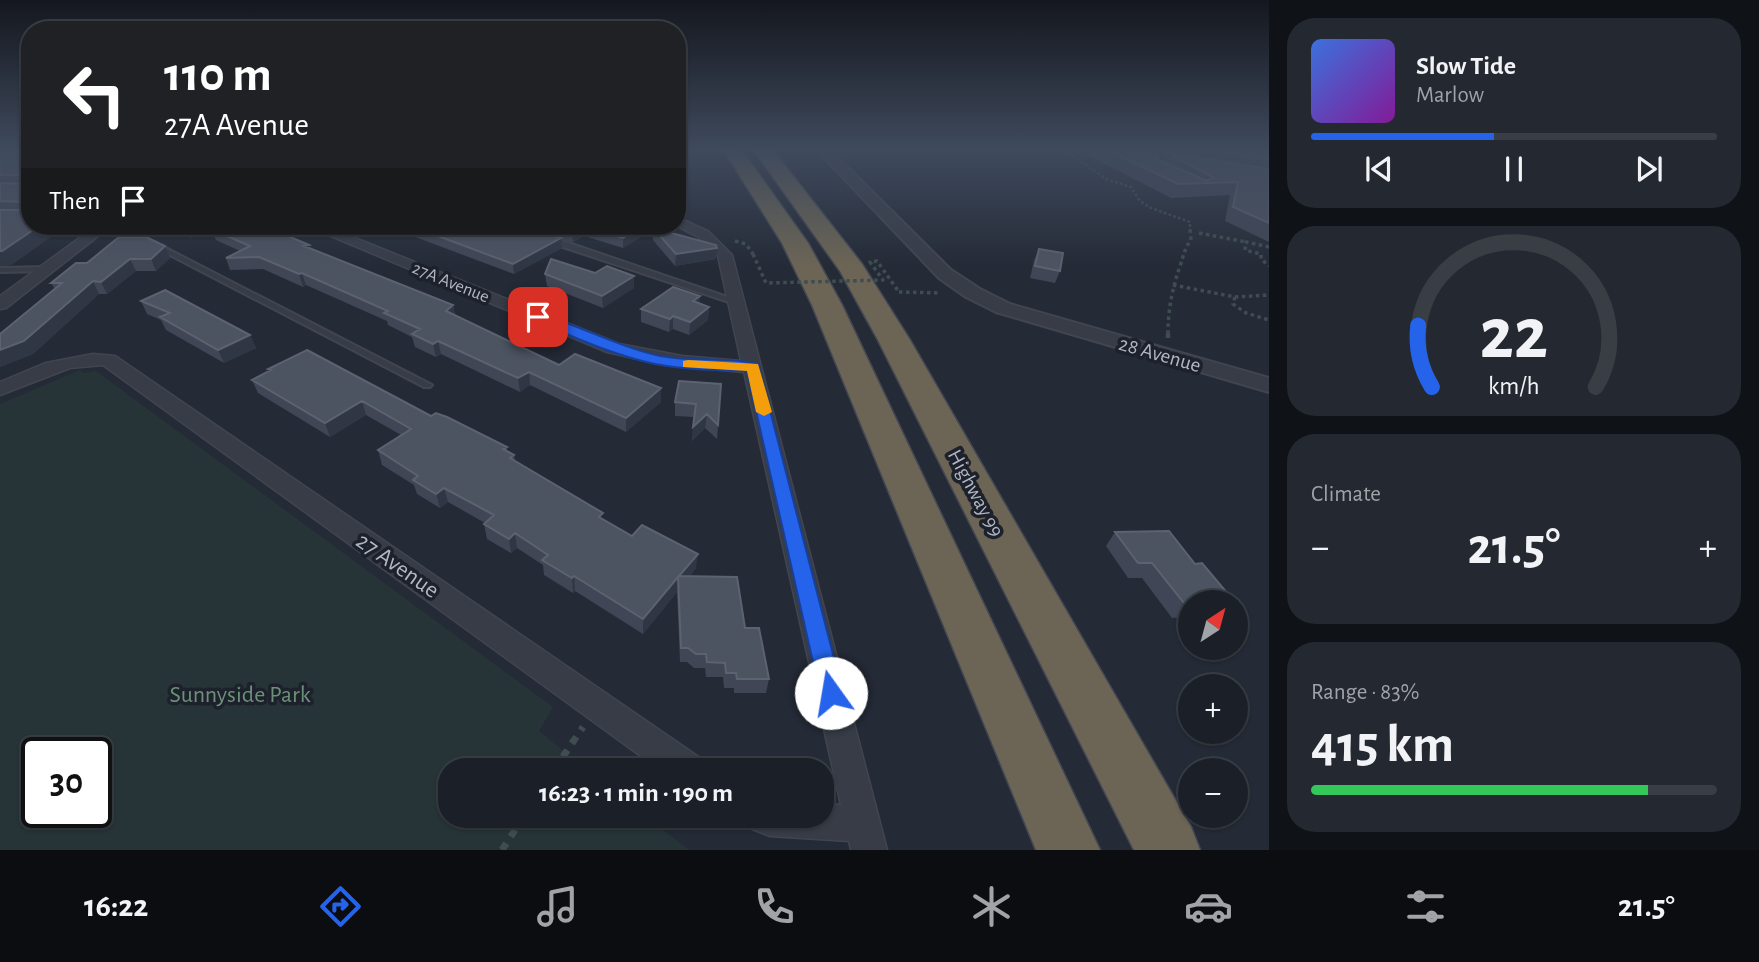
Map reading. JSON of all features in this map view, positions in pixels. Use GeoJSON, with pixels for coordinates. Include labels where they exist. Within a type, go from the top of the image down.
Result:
{"type":"FeatureCollection","features":[{"type":"Feature","properties":{"kind":"highway"},"geometry":{"type":"LineString","coordinates":[[759,189],[795,243],[827,305],[1068,850]]}},
{"type":"Feature","properties":{"kind":"highway","name":"Highway 99"},"geometry":{"type":"LineString","coordinates":[[792,189],[853,270],[894,340],[1168,850]]}},
{"type":"Feature","properties":{"kind":"street","name":"28 Avenue"},"geometry":{"type":"LineString","coordinates":[[861,189],[945,274],[973,293],[1003,308],[1269,385]]}},
{"type":"Feature","properties":{"kind":"street"},"geometry":{"type":"LineString","coordinates":[[686,224],[698,229],[714,241],[725,255],[866,837],[821,828]]}},
{"type":"Feature","properties":{"kind":"street"},"geometry":{"type":"LineString","coordinates":[[0,304],[93,235]]}},
{"type":"Feature","properties":{"kind":"street","name":"27A Avenue"},"geometry":{"type":"LineString","coordinates":[[336,235],[613,348],[656,360],[697,366],[753,367]]}},
{"type":"Feature","properties":{"kind":"street","name":"27 Avenue"},"geometry":{"type":"LineString","coordinates":[[0,389],[65,362],[86,358],[108,360],[671,758]]}},
{"type":"Feature","properties":{"kind":"lane"},"geometry":{"type":"LineString","coordinates":[[137,235],[427,385]]}},
{"type":"Feature","properties":{"kind":"lane"},"geometry":{"type":"LineString","coordinates":[[538,235],[738,302]]}},
{"type":"Feature","properties":{"kind":"lane"},"geometry":{"type":"LineString","coordinates":[[0,270],[46,269]]}},
{"type":"Feature","properties":{"kind":"path"},"geometry":{"type":"LineString","coordinates":[[1132,189],[1140,201],[1151,208],[1190,222],[1191,240],[1183,250],[1184,262],[1167,306],[1168,338]]}},
{"type":"Feature","properties":{"kind":"path"},"geometry":{"type":"LineString","coordinates":[[1199,233],[1269,247]]}},
{"type":"Feature","properties":{"kind":"path"},"geometry":{"type":"LineString","coordinates":[[733,241],[746,244],[766,283],[883,280],[870,262],[877,261],[899,292]]}},
{"type":"Feature","properties":{"kind":"path"},"geometry":{"type":"LineString","coordinates":[[1246,243],[1245,250],[1261,254],[1261,259],[1269,267]]}},
{"type":"Feature","properties":{"kind":"path"},"geometry":{"type":"LineString","coordinates":[[1173,285],[1235,297],[1269,296]]}},
{"type":"Feature","properties":{"kind":"path"},"geometry":{"type":"LineString","coordinates":[[1235,297],[1233,304],[1246,313],[1269,320]]}},
{"type":"Feature","properties":{"kind":"path"},"geometry":{"type":"LineString","coordinates":[[562,758],[587,722]]}},
{"type":"Feature","properties":{"kind":"path"},"geometry":{"type":"LineString","coordinates":[[502,850],[516,828]]}},
{"type":"Feature","properties":{"kind":"green space","name":"Sunnyside Park"},"geometry":{"type":"Polygon","coordinates":[[[80,370],[83,373],[96,371],[553,707],[539,731],[572,758],[438,758],[438,828],[661,828],[689,850],[0,850],[0,404],[80,370]]]}},
{"type":"Feature","properties":{"kind":"building"},"geometry":{"type":"Polygon","coordinates":[[[0,189],[21,189],[21,202],[0,201],[0,189]]]}},
{"type":"Feature","properties":{"kind":"building"},"geometry":{"type":"Polygon","coordinates":[[[1237,189],[1269,189],[1269,223],[1233,207],[1237,189]]]}},
{"type":"Feature","properties":{"kind":"building"},"geometry":{"type":"Polygon","coordinates":[[[0,210],[21,210],[21,235],[26,235],[2,251],[0,251],[0,210]]]}},
{"type":"Feature","properties":{"kind":"building"},"geometry":{"type":"Polygon","coordinates":[[[225,235],[286,235],[309,245],[304,246],[453,305],[446,311],[559,365],[575,354],[661,388],[626,418],[529,372],[518,378],[438,341],[433,344],[412,334],[420,329],[384,313],[388,311],[302,273],[259,257],[226,258],[250,246],[225,235]]]}},
{"type":"Feature","properties":{"kind":"building"},"geometry":{"type":"Polygon","coordinates":[[[435,235],[552,235],[561,238],[513,264],[435,235]]]}},
{"type":"Feature","properties":{"kind":"building"},"geometry":{"type":"Polygon","coordinates":[[[659,235],[679,235],[716,245],[717,248],[676,254],[659,235]]]}},
{"type":"Feature","properties":{"kind":"building"},"geometry":{"type":"Polygon","coordinates":[[[119,237],[146,237],[165,246],[151,259],[130,259],[101,282],[93,281],[24,341],[0,350],[0,334],[62,283],[51,283],[76,263],[87,263],[119,237]]]}},
{"type":"Feature","properties":{"kind":"building"},"geometry":{"type":"Polygon","coordinates":[[[1039,249],[1063,253],[1060,271],[1035,266],[1039,249]]]}},
{"type":"Feature","properties":{"kind":"building"},"geometry":{"type":"Polygon","coordinates":[[[551,259],[595,273],[607,266],[634,276],[602,296],[545,274],[551,259]]]}},
{"type":"Feature","properties":{"kind":"building"},"geometry":{"type":"Polygon","coordinates":[[[673,287],[700,296],[693,301],[709,307],[690,322],[673,316],[670,319],[641,309],[673,287]]]}},
{"type":"Feature","properties":{"kind":"building"},"geometry":{"type":"Polygon","coordinates":[[[165,290],[250,335],[218,350],[160,317],[170,313],[141,301],[165,290]]]}},
{"type":"Feature","properties":{"kind":"building"},"geometry":{"type":"Polygon","coordinates":[[[307,350],[431,416],[436,413],[447,417],[507,447],[503,449],[514,455],[510,458],[603,513],[599,517],[632,536],[642,525],[698,554],[679,576],[737,577],[745,628],[759,628],[769,679],[737,679],[736,673],[726,673],[725,663],[707,662],[706,654],[696,654],[688,648],[681,648],[678,577],[643,619],[574,576],[572,578],[542,560],[548,555],[515,533],[509,539],[484,524],[494,515],[444,488],[436,494],[413,480],[418,476],[378,450],[411,429],[362,401],[325,423],[252,380],[307,350]]]}},
{"type":"Feature","properties":{"kind":"building"},"geometry":{"type":"Polygon","coordinates":[[[679,381],[721,384],[718,425],[707,414],[693,427],[696,404],[675,402],[679,381]]]}},
{"type":"Feature","properties":{"kind":"building"},"geometry":{"type":"Polygon","coordinates":[[[1169,531],[1195,564],[1202,563],[1225,590],[1178,590],[1178,596],[1152,563],[1138,563],[1115,532],[1169,531]]]}},
{"type":"Feature","properties":{"kind":"slow traffic"},"geometry":{"type":"LineString","coordinates":[[688,364],[753,367],[764,412]]}},
{"type":"Feature","properties":{"kind":"route"},"geometry":{"type":"LineString","coordinates":[[538,317],[613,348],[656,360],[697,366],[753,367],[831,693]]}}]}
